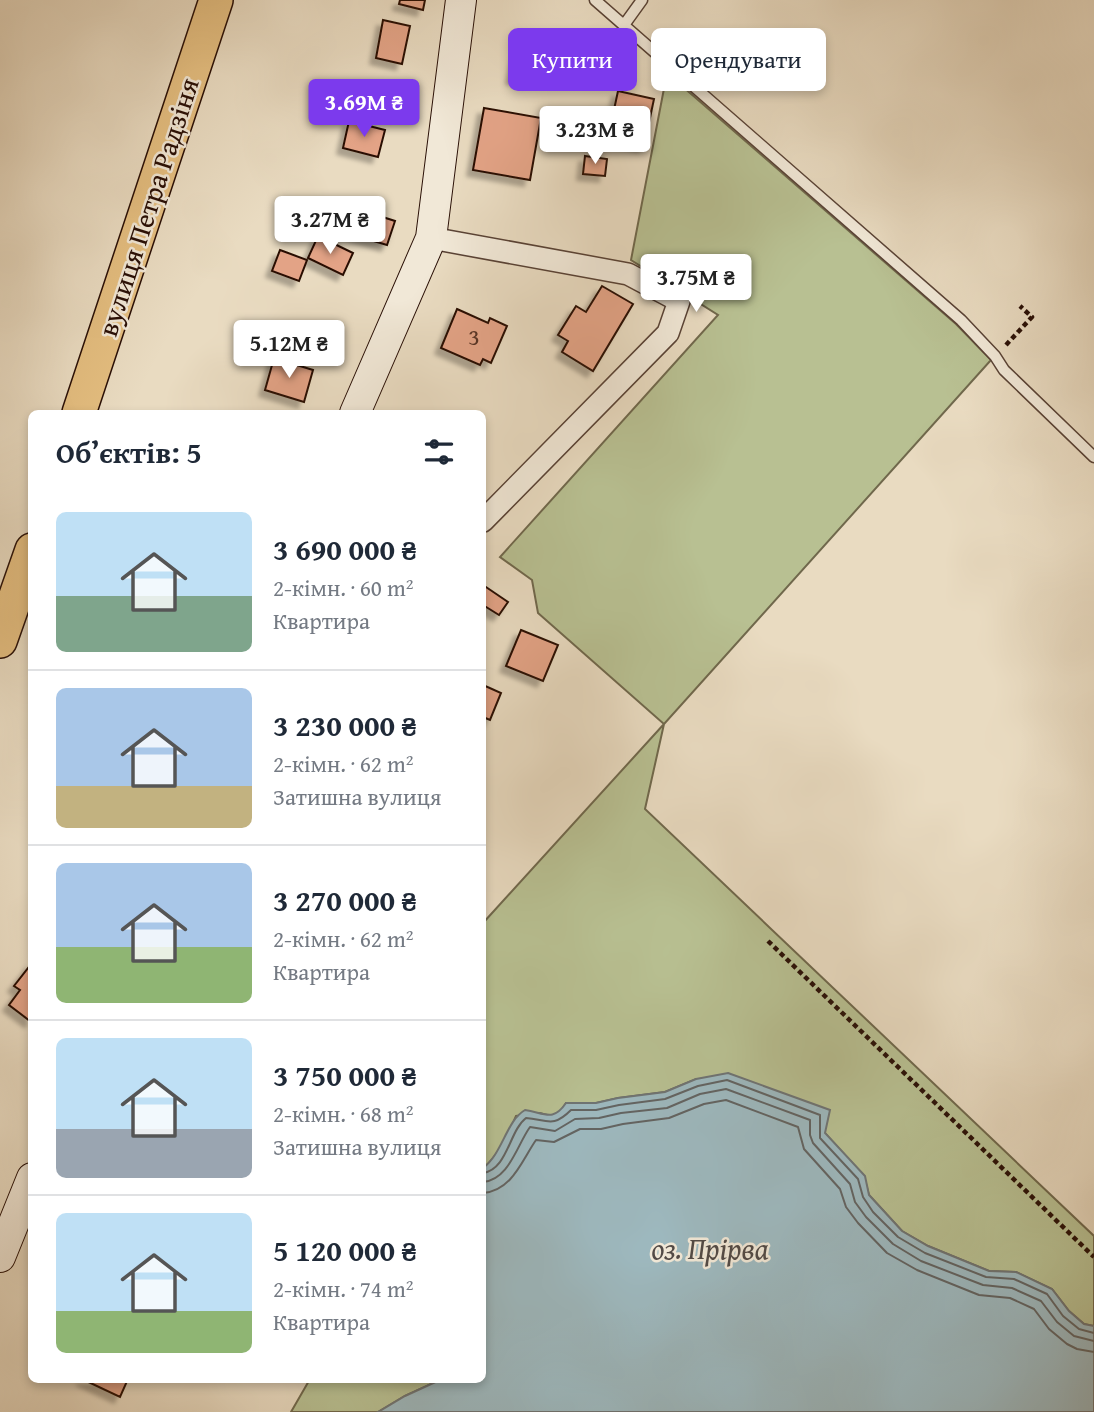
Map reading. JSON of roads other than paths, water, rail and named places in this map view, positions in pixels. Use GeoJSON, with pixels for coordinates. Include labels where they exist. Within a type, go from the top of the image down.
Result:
{"type":"FeatureCollection","features":[{"type":"Feature","properties":{"kind":"main road","name":"вулиця Петра Радзіня"},"geometry":{"type":"LineString","coordinates":[[80,410],[216,0]]}},
{"type":"Feature","properties":{"kind":"main road"},"geometry":{"type":"LineString","coordinates":[[0,640],[28,561]]}},
{"type":"Feature","properties":{"kind":"street"},"geometry":{"type":"LineString","coordinates":[[356,410],[431,238],[461,0]]}},
{"type":"Feature","properties":{"kind":"street"},"geometry":{"type":"LineString","coordinates":[[431,238],[628,274],[679,301],[668,332],[486,519]]}},
{"type":"Feature","properties":{"kind":"street"},"geometry":{"type":"LineString","coordinates":[[0,1257],[28,1188]]}},
{"type":"Feature","properties":{"kind":"lane"},"geometry":{"type":"LineString","coordinates":[[595,0],[961,320],[995,356],[1004,370],[1094,457]]}},
{"type":"Feature","properties":{"kind":"lane"},"geometry":{"type":"LineString","coordinates":[[624,25],[642,0]]}},
{"type":"Feature","properties":{"kind":"water","name":"оз. Прірва"},"geometry":{"type":"Polygon","coordinates":[[[728,1073],[830,1110],[825,1133],[865,1176],[869,1195],[902,1231],[928,1246],[989,1271],[1016,1272],[1052,1289],[1069,1311],[1084,1324],[1094,1326],[1094,1412],[378,1412],[433,1383],[486,1383],[486,1165],[519,1115],[525,1110],[543,1114],[557,1113],[566,1103],[596,1103],[665,1092],[696,1079],[728,1073]]]}}]}
